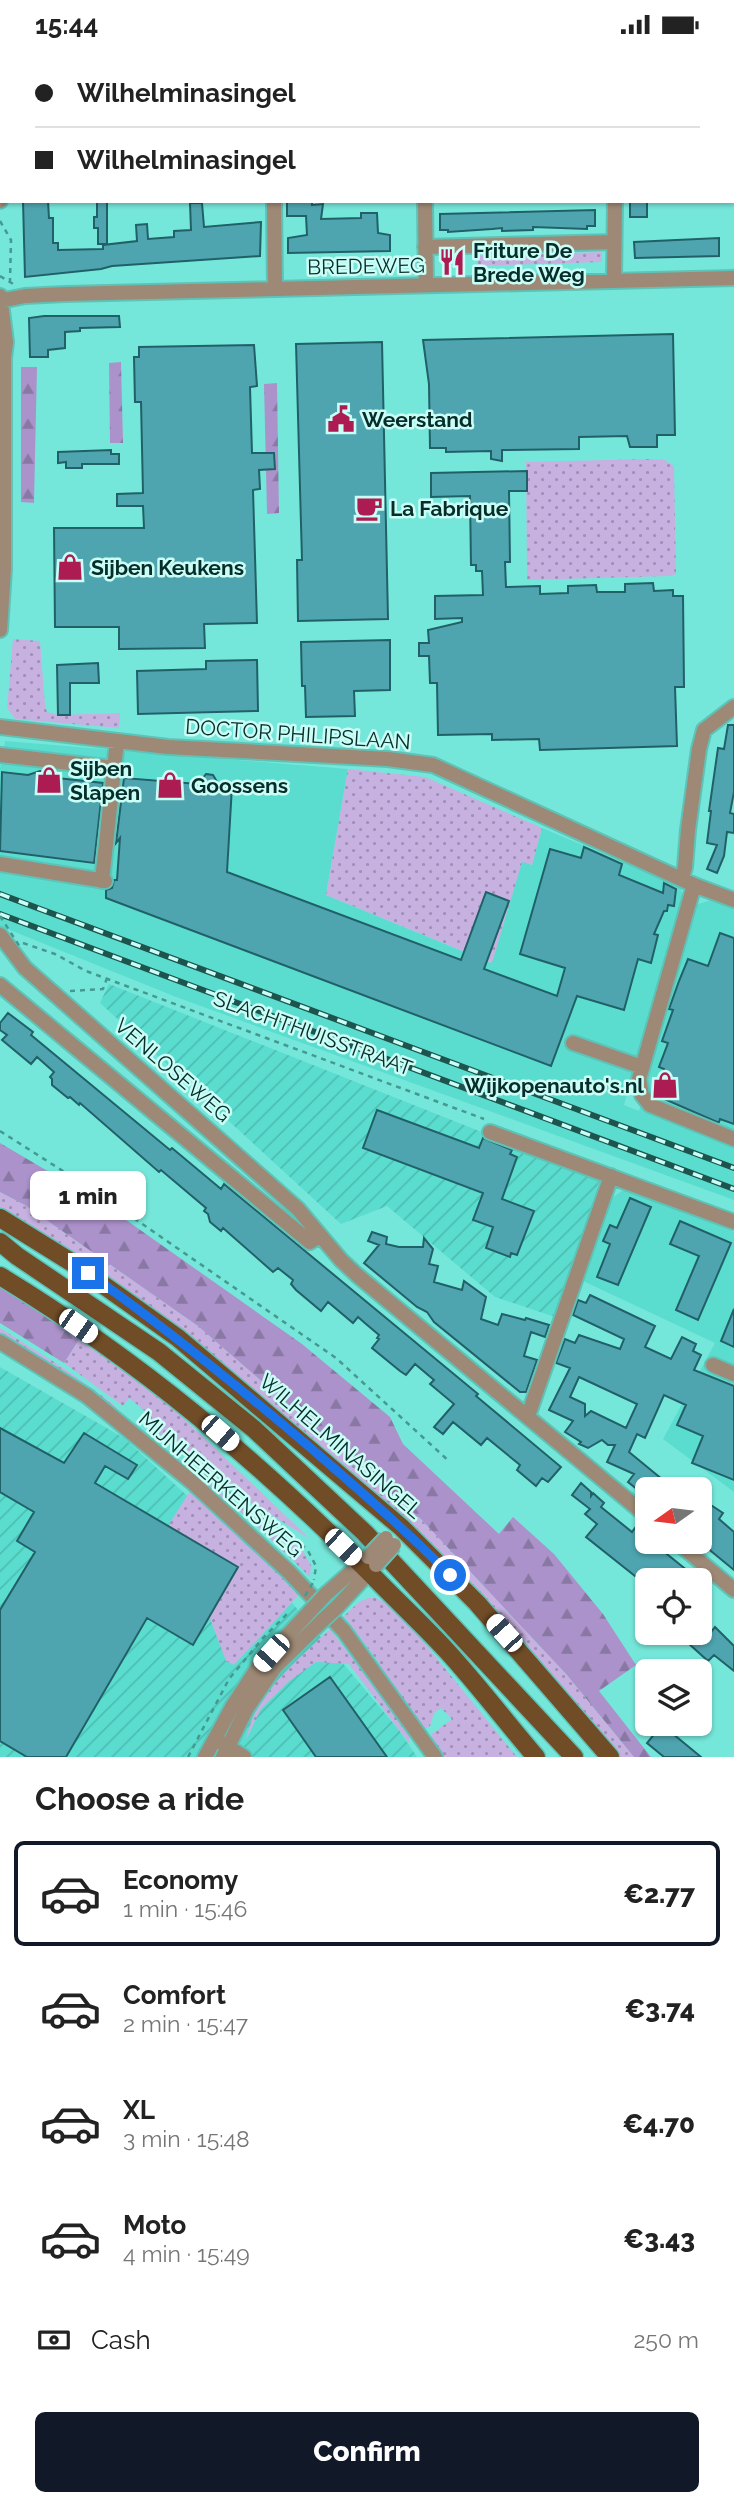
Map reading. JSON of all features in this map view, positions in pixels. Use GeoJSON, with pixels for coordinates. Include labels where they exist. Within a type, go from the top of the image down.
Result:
{"type":"FeatureCollection","features":[{"type":"Feature","properties":{"kind":"main road","name":"WILHELMINASINGEL"},"geometry":{"type":"LineString","coordinates":[[0,1218],[71,1262],[178,1338],[401,1527],[477,1603],[610,1757]]}},
{"type":"Feature","properties":{"kind":"main road"},"geometry":{"type":"LineString","coordinates":[[0,1242],[159,1352],[254,1429],[365,1533],[574,1757]]}},
{"type":"Feature","properties":{"kind":"main road"},"geometry":{"type":"LineString","coordinates":[[0,1249],[17,1256]]}},
{"type":"Feature","properties":{"kind":"main road"},"geometry":{"type":"LineString","coordinates":[[0,1276],[61,1313],[142,1370],[230,1442],[369,1565],[446,1650],[536,1757]]}},
{"type":"Feature","properties":{"kind":"street"},"geometry":{"type":"LineString","coordinates":[[274,203],[275,289]]}},
{"type":"Feature","properties":{"kind":"street"},"geometry":{"type":"LineString","coordinates":[[425,203],[426,285]]}},
{"type":"Feature","properties":{"kind":"street"},"geometry":{"type":"LineString","coordinates":[[614,281],[615,203]]}},
{"type":"Feature","properties":{"kind":"street"},"geometry":{"type":"LineString","coordinates":[[425,247],[614,242]]}},
{"type":"Feature","properties":{"kind":"street","name":"BREDEWEG"},"geometry":{"type":"LineString","coordinates":[[3,299],[65,294],[734,278]]}},
{"type":"Feature","properties":{"kind":"street"},"geometry":{"type":"LineString","coordinates":[[0,630],[4,569],[2,354],[6,342],[3,299]]}},
{"type":"Feature","properties":{"kind":"street"},"geometry":{"type":"LineString","coordinates":[[734,707],[704,730],[699,750],[685,867],[688,881],[640,1072],[642,1095],[650,1105],[734,1139]]}},
{"type":"Feature","properties":{"kind":"street","name":"DOCTOR PHILIPSLAAN"},"geometry":{"type":"LineString","coordinates":[[0,727],[168,747],[388,759],[433,765],[734,900]]}},
{"type":"Feature","properties":{"kind":"street"},"geometry":{"type":"LineString","coordinates":[[0,865],[104,881],[117,741]]}},
{"type":"Feature","properties":{"kind":"street"},"geometry":{"type":"LineString","coordinates":[[0,755],[114,768]]}},
{"type":"Feature","properties":{"kind":"street","name":"VENLOSEWEG"},"geometry":{"type":"LineString","coordinates":[[5,939],[25,968],[298,1209],[357,1275],[635,1506]]}},
{"type":"Feature","properties":{"kind":"street","name":"VENLOSEWEG"},"geometry":{"type":"LineString","coordinates":[[0,985],[310,1242],[320,1235]]}},
{"type":"Feature","properties":{"kind":"street"},"geometry":{"type":"LineString","coordinates":[[573,1043],[640,1072]]}},
{"type":"Feature","properties":{"kind":"street"},"geometry":{"type":"LineString","coordinates":[[492,1127],[611,1176],[734,1222]]}},
{"type":"Feature","properties":{"kind":"street"},"geometry":{"type":"LineString","coordinates":[[528,1416],[611,1176]]}},
{"type":"Feature","properties":{"kind":"street","name":"MIJNHEERKENSWEG"},"geometry":{"type":"LineString","coordinates":[[0,1342],[87,1396],[192,1482],[289,1572],[344,1631],[435,1757]]}},
{"type":"Feature","properties":{"kind":"street"},"geometry":{"type":"LineString","coordinates":[[713,1365],[734,1374]]}},
{"type":"Feature","properties":{"kind":"street"},"geometry":{"type":"LineString","coordinates":[[226,1752],[247,1708],[275,1667],[337,1607],[401,1527]]}},
{"type":"Feature","properties":{"kind":"street"},"geometry":{"type":"LineString","coordinates":[[691,1554],[734,1590]]}},
{"type":"Feature","properties":{"kind":"street"},"geometry":{"type":"LineString","coordinates":[[205,1757],[232,1707],[258,1667],[307,1603],[326,1594],[369,1565]]}},
{"type":"Feature","properties":{"kind":"street"},"geometry":{"type":"LineString","coordinates":[[215,1738],[226,1752],[244,1757]]}},
{"type":"Feature","properties":{"kind":"path"},"geometry":{"type":"LineString","coordinates":[[0,221],[11,240],[9,274],[3,299]]}},
{"type":"Feature","properties":{"kind":"path"},"geometry":{"type":"LineString","coordinates":[[0,916],[20,947]]}},
{"type":"Feature","properties":{"kind":"path","name":"SLACHTHUISSTRAAT"},"geometry":{"type":"LineString","coordinates":[[5,939],[55,954],[86,971],[492,1127]]}},
{"type":"Feature","properties":{"kind":"path"},"geometry":{"type":"LineString","coordinates":[[67,992],[103,989],[107,978]]}},
{"type":"Feature","properties":{"kind":"path"},"geometry":{"type":"LineString","coordinates":[[0,1131],[99,1194],[336,1358],[450,1462]]}},
{"type":"Feature","properties":{"kind":"path","name":"MIJNHEERKENSWEG"},"geometry":{"type":"LineString","coordinates":[[201,1472],[307,1549],[316,1566],[307,1603]]}},
{"type":"Feature","properties":{"kind":"shaded area"},"geometry":{"type":"Polygon","coordinates":[[[602,252],[602,262],[477,266],[477,256],[602,252]]]}},
{"type":"Feature","properties":{"kind":"shaded area"},"geometry":{"type":"Polygon","coordinates":[[[665,460],[674,466],[676,574],[527,580],[526,462],[665,460]]]}},
{"type":"Feature","properties":{"kind":"shaded area"},"geometry":{"type":"Polygon","coordinates":[[[13,639],[40,641],[47,712],[59,715],[120,713],[119,728],[15,719],[7,708],[13,639]]]}},
{"type":"Feature","properties":{"kind":"shaded area"},"geometry":{"type":"Polygon","coordinates":[[[5,741],[348,769],[326,895],[491,963],[522,861],[532,865],[542,828],[680,886],[683,896],[624,1105],[639,1111],[695,905],[718,898],[734,905],[734,1200],[176,997],[0,926],[0,769],[5,741]]]}},
{"type":"Feature","properties":{"kind":"shaded area"},"geometry":{"type":"Polygon","coordinates":[[[348,769],[425,777],[542,828],[532,865],[522,862],[492,963],[326,895],[348,769]]]}},
{"type":"Feature","properties":{"kind":"shaded area"},"geometry":{"type":"Polygon","coordinates":[[[109,984],[600,1179],[555,1317],[495,1297],[387,1206],[341,1224],[100,1003],[109,984]]]}},
{"type":"Feature","properties":{"kind":"shaded area"},"geometry":{"type":"Polygon","coordinates":[[[625,1189],[734,1232],[734,1492],[663,1439],[715,1343],[581,1280],[613,1197],[625,1189]]]}},
{"type":"Feature","properties":{"kind":"shaded area"},"geometry":{"type":"Polygon","coordinates":[[[0,1192],[25,1205],[198,1326],[421,1519],[567,1675],[634,1757],[617,1757],[426,1537],[166,1322],[0,1211],[0,1192]]]}},
{"type":"Feature","properties":{"kind":"shaded area"},"geometry":{"type":"Polygon","coordinates":[[[0,1328],[65,1369],[119,1411],[117,1413],[0,1334],[0,1328]]]}},
{"type":"Feature","properties":{"kind":"shaded area"},"geometry":{"type":"Polygon","coordinates":[[[80,1338],[174,1409],[310,1539],[247,1500],[140,1419],[145,1411],[129,1398],[123,1406],[64,1363],[80,1338]]]}},
{"type":"Feature","properties":{"kind":"shaded area"},"geometry":{"type":"Polygon","coordinates":[[[0,1367],[124,1438],[251,1554],[399,1730],[417,1757],[0,1757],[0,1367]]]}},
{"type":"Feature","properties":{"kind":"shaded area"},"geometry":{"type":"Polygon","coordinates":[[[198,1478],[302,1550],[311,1565],[310,1577],[255,1524],[198,1478]]]}},
{"type":"Feature","properties":{"kind":"shaded area"},"geometry":{"type":"Polygon","coordinates":[[[190,1491],[300,1594],[234,1665],[226,1661],[209,1616],[238,1567],[168,1526],[190,1491]]]}},
{"type":"Feature","properties":{"kind":"shaded area"},"geometry":{"type":"Polygon","coordinates":[[[376,1598],[396,1608],[517,1757],[442,1757],[430,1741],[432,1734],[452,1719],[441,1708],[434,1713],[430,1726],[420,1726],[344,1616],[359,1602],[376,1598]]]}},
{"type":"Feature","properties":{"kind":"shaded area"},"geometry":{"type":"Polygon","coordinates":[[[330,1629],[410,1733],[409,1743],[349,1664],[316,1662],[288,1682],[261,1709],[246,1740],[258,1707],[268,1693],[291,1666],[330,1629]]]}},
{"type":"Feature","properties":{"kind":"green space"},"geometry":{"type":"Polygon","coordinates":[[[121,362],[123,443],[110,443],[109,363],[121,362]]]}},
{"type":"Feature","properties":{"kind":"green space"},"geometry":{"type":"Polygon","coordinates":[[[21,367],[37,367],[34,503],[21,502],[21,367]]]}},
{"type":"Feature","properties":{"kind":"green space"},"geometry":{"type":"Polygon","coordinates":[[[277,383],[279,513],[267,514],[264,384],[277,383]]]}},
{"type":"Feature","properties":{"kind":"green space"},"geometry":{"type":"Polygon","coordinates":[[[0,1143],[102,1203],[302,1344],[390,1417],[403,1444],[499,1534],[513,1517],[554,1554],[603,1614],[635,1663],[599,1691],[651,1757],[634,1757],[567,1675],[421,1519],[198,1326],[25,1205],[0,1192],[0,1143]]]}},
{"type":"Feature","properties":{"kind":"green space"},"geometry":{"type":"Polygon","coordinates":[[[0,1284],[80,1338],[64,1363],[0,1323],[0,1284]]]}},
{"type":"Feature","properties":{"kind":"building"},"geometry":{"type":"Polygon","coordinates":[[[23,203],[48,203],[49,218],[53,218],[53,243],[58,243],[58,250],[103,249],[103,245],[137,241],[136,225],[147,224],[148,239],[174,237],[174,231],[191,230],[190,203],[202,203],[204,227],[261,222],[260,256],[112,266],[25,277],[23,203]]]}},
{"type":"Feature","properties":{"kind":"building"},"geometry":{"type":"Polygon","coordinates":[[[97,203],[107,203],[107,244],[98,244],[98,228],[94,228],[94,217],[97,217],[97,203]]]}},
{"type":"Feature","properties":{"kind":"building"},"geometry":{"type":"Polygon","coordinates":[[[287,203],[323,204],[321,219],[361,218],[361,213],[377,213],[378,233],[390,235],[390,251],[288,253],[288,238],[307,235],[306,216],[287,216],[287,203]]]}},
{"type":"Feature","properties":{"kind":"building"},"geometry":{"type":"Polygon","coordinates":[[[630,203],[647,203],[647,217],[630,217],[630,203]]]}},
{"type":"Feature","properties":{"kind":"building"},"geometry":{"type":"Polygon","coordinates":[[[595,210],[595,226],[587,226],[587,229],[533,227],[533,230],[502,231],[502,228],[448,232],[440,230],[440,214],[595,210]]]}},
{"type":"Feature","properties":{"kind":"building"},"geometry":{"type":"Polygon","coordinates":[[[719,238],[719,256],[635,258],[634,242],[719,238]]]}},
{"type":"Feature","properties":{"kind":"building"},"geometry":{"type":"Polygon","coordinates":[[[119,316],[120,327],[80,328],[80,331],[65,332],[65,348],[48,350],[48,357],[30,357],[29,318],[119,316]]]}},
{"type":"Feature","properties":{"kind":"building"},"geometry":{"type":"Polygon","coordinates":[[[673,334],[675,435],[657,435],[657,447],[630,447],[627,436],[579,437],[579,449],[502,450],[502,461],[491,459],[491,451],[446,452],[446,448],[430,448],[429,384],[423,340],[673,334]]]}},
{"type":"Feature","properties":{"kind":"building","name":"Weerstand"},"geometry":{"type":"Polygon","coordinates":[[[382,342],[388,619],[298,621],[297,560],[302,560],[296,344],[382,342]]]}},
{"type":"Feature","properties":{"kind":"building"},"geometry":{"type":"Polygon","coordinates":[[[254,345],[257,386],[250,387],[252,453],[274,453],[275,469],[259,470],[260,489],[253,490],[257,623],[204,624],[205,648],[119,649],[119,627],[55,627],[54,528],[144,528],[143,506],[117,506],[117,494],[143,493],[141,402],[135,402],[134,357],[139,357],[139,347],[254,345]]]}},
{"type":"Feature","properties":{"kind":"building"},"geometry":{"type":"Polygon","coordinates":[[[111,450],[111,454],[119,454],[119,464],[82,464],[82,468],[66,468],[66,462],[58,463],[58,452],[111,450]]]}},
{"type":"Feature","properties":{"kind":"building"},"geometry":{"type":"Polygon","coordinates":[[[527,471],[527,491],[509,491],[510,562],[505,562],[506,587],[540,586],[540,594],[568,593],[568,586],[596,585],[597,592],[625,592],[625,584],[653,583],[654,591],[673,590],[673,596],[683,596],[684,687],[675,687],[677,746],[540,750],[539,739],[492,740],[492,734],[438,735],[437,683],[430,683],[429,656],[419,656],[419,643],[429,643],[428,630],[462,622],[462,618],[435,619],[435,596],[483,595],[482,571],[476,571],[476,565],[471,565],[470,496],[431,497],[431,473],[527,471]]]}},
{"type":"Feature","properties":{"kind":"building"},"geometry":{"type":"Polygon","coordinates":[[[390,640],[390,690],[354,691],[355,716],[306,717],[301,642],[390,640]]]}},
{"type":"Feature","properties":{"kind":"building"},"geometry":{"type":"Polygon","coordinates":[[[257,660],[258,711],[138,714],[137,671],[206,669],[206,661],[257,660]]]}},
{"type":"Feature","properties":{"kind":"building"},"geometry":{"type":"Polygon","coordinates":[[[98,663],[99,683],[70,683],[70,715],[58,715],[57,665],[98,663]]]}},
{"type":"Feature","properties":{"kind":"building"},"geometry":{"type":"Polygon","coordinates":[[[728,725],[734,725],[734,792],[730,813],[734,814],[734,833],[727,832],[724,856],[717,873],[707,869],[717,845],[707,843],[709,811],[718,748],[724,749],[728,725]]]}},
{"type":"Feature","properties":{"kind":"building"},"geometry":{"type":"Polygon","coordinates":[[[40,771],[57,778],[103,783],[94,863],[0,851],[2,772],[28,775],[40,771]]]}},
{"type":"Feature","properties":{"kind":"building"},"geometry":{"type":"Polygon","coordinates":[[[206,774],[213,775],[219,785],[232,786],[227,872],[461,960],[486,892],[509,901],[484,969],[557,996],[565,968],[520,954],[550,849],[581,858],[584,847],[622,864],[619,875],[663,893],[664,883],[676,889],[674,906],[668,905],[654,934],[658,935],[651,963],[638,959],[624,1010],[577,996],[551,1066],[106,898],[106,890],[112,888],[114,880],[117,880],[120,838],[116,843],[124,778],[198,784],[206,774]]]}},
{"type":"Feature","properties":{"kind":"building"},"geometry":{"type":"Polygon","coordinates":[[[720,933],[734,938],[734,1124],[720,1119],[717,1122],[655,1095],[664,1069],[659,1067],[668,1043],[662,1041],[673,1010],[669,1009],[679,981],[688,959],[708,966],[720,933]]]}},
{"type":"Feature","properties":{"kind":"building"},"geometry":{"type":"Polygon","coordinates":[[[8,1013],[170,1150],[172,1148],[221,1189],[224,1184],[478,1394],[476,1396],[561,1467],[548,1482],[542,1478],[536,1486],[517,1470],[520,1465],[487,1438],[481,1445],[453,1422],[443,1434],[434,1427],[454,1404],[430,1384],[434,1380],[415,1364],[406,1375],[400,1371],[372,1348],[379,1335],[358,1317],[353,1323],[328,1302],[321,1311],[296,1290],[291,1284],[293,1280],[278,1268],[273,1272],[223,1228],[221,1231],[210,1222],[204,1211],[206,1208],[161,1170],[159,1172],[80,1103],[79,1105],[68,1098],[52,1085],[50,1077],[54,1072],[37,1057],[31,1064],[2,1040],[7,1035],[0,1030],[0,1023],[8,1013]]]}},
{"type":"Feature","properties":{"kind":"building"},"geometry":{"type":"Polygon","coordinates":[[[377,1110],[479,1148],[483,1138],[512,1150],[510,1154],[517,1157],[502,1199],[534,1211],[517,1255],[511,1253],[510,1257],[486,1248],[493,1227],[473,1220],[483,1193],[363,1148],[377,1110]]]}},
{"type":"Feature","properties":{"kind":"building"},"geometry":{"type":"Polygon","coordinates":[[[630,1198],[651,1207],[618,1285],[597,1277],[610,1244],[603,1241],[610,1225],[617,1228],[630,1198]]]}},
{"type":"Feature","properties":{"kind":"building"},"geometry":{"type":"Polygon","coordinates":[[[680,1221],[731,1243],[698,1320],[676,1310],[699,1256],[670,1244],[680,1221]]]}},
{"type":"Feature","properties":{"kind":"building"},"geometry":{"type":"Polygon","coordinates":[[[372,1232],[387,1237],[386,1244],[399,1247],[423,1247],[424,1238],[433,1249],[429,1264],[438,1266],[434,1282],[462,1290],[464,1281],[486,1297],[481,1319],[498,1325],[502,1314],[549,1325],[545,1337],[531,1332],[524,1356],[537,1360],[526,1392],[520,1392],[434,1322],[427,1312],[417,1307],[364,1263],[379,1245],[368,1241],[372,1232]]]}},
{"type":"Feature","properties":{"kind":"building"},"geometry":{"type":"Polygon","coordinates":[[[590,1295],[655,1326],[645,1347],[671,1359],[682,1337],[696,1344],[693,1351],[701,1355],[694,1370],[734,1386],[734,1480],[692,1463],[703,1436],[677,1425],[686,1405],[664,1395],[645,1438],[637,1434],[629,1452],[659,1477],[635,1477],[635,1488],[628,1482],[634,1474],[607,1462],[615,1445],[608,1445],[602,1440],[588,1448],[565,1432],[573,1421],[549,1410],[570,1368],[556,1363],[565,1339],[575,1343],[579,1335],[620,1349],[624,1339],[573,1315],[578,1300],[586,1303],[590,1295]],[[579,1377],[570,1397],[585,1404],[585,1416],[591,1411],[626,1428],[637,1404],[579,1377]]]}},
{"type":"Feature","properties":{"kind":"building"},"geometry":{"type":"Polygon","coordinates":[[[734,1309],[734,1347],[721,1341],[734,1309]]]}},
{"type":"Feature","properties":{"kind":"building"},"geometry":{"type":"Polygon","coordinates":[[[0,1428],[64,1463],[84,1433],[137,1465],[128,1479],[105,1466],[95,1483],[238,1567],[193,1645],[147,1618],[66,1757],[27,1757],[0,1741],[0,1610],[35,1552],[17,1541],[34,1512],[0,1492],[0,1428]]]}},
{"type":"Feature","properties":{"kind":"building"},"geometry":{"type":"Polygon","coordinates":[[[581,1483],[591,1492],[591,1496],[593,1493],[604,1503],[601,1507],[632,1532],[635,1528],[635,1554],[667,1554],[684,1568],[635,1568],[635,1576],[586,1537],[597,1524],[585,1514],[590,1509],[572,1495],[581,1483]]]}},
{"type":"Feature","properties":{"kind":"building"},"geometry":{"type":"Polygon","coordinates":[[[712,1506],[723,1513],[719,1519],[734,1532],[734,1570],[712,1552],[712,1506]]]}},
{"type":"Feature","properties":{"kind":"building"},"geometry":{"type":"Polygon","coordinates":[[[715,1627],[734,1646],[734,1671],[714,1655],[706,1659],[690,1645],[712,1645],[712,1631],[715,1627]]]}},
{"type":"Feature","properties":{"kind":"building"},"geometry":{"type":"Polygon","coordinates":[[[330,1677],[387,1757],[316,1757],[283,1710],[330,1677]]]}},
{"type":"Feature","properties":{"kind":"building"},"geometry":{"type":"Polygon","coordinates":[[[653,1736],[676,1736],[701,1757],[664,1757],[647,1743],[653,1736]]]}},
{"type":"Feature","properties":{"kind":"railway"},"geometry":{"type":"LineString","coordinates":[[0,894],[734,1168]]}},
{"type":"Feature","properties":{"kind":"railway"},"geometry":{"type":"LineString","coordinates":[[0,914],[734,1189]]}},
{"type":"Feature","properties":{"kind":"place","name":"Friture De Brede Weg"},"geometry":{"type":"Point","coordinates":[452,262]}},
{"type":"Feature","properties":{"kind":"place","name":"Weerstand"},"geometry":{"type":"Point","coordinates":[341,419]}},
{"type":"Feature","properties":{"kind":"place","name":"La Fabrique"},"geometry":{"type":"Point","coordinates":[369,508]}},
{"type":"Feature","properties":{"kind":"place","name":"Sijben Keukens"},"geometry":{"type":"Point","coordinates":[70,567]}},
{"type":"Feature","properties":{"kind":"place","name":"Sijben Slapen"},"geometry":{"type":"Point","coordinates":[49,780]}},
{"type":"Feature","properties":{"kind":"place","name":"Goossens"},"geometry":{"type":"Point","coordinates":[170,785]}},
{"type":"Feature","properties":{"kind":"place","name":"Wijkopenauto's.nl"},"geometry":{"type":"Point","coordinates":[665,1085]}},
{"type":"Feature","properties":{"kind":"route"},"geometry":{"type":"LineString","coordinates":[[88,1273],[221,1372],[401,1527],[450,1575]]}}]}
